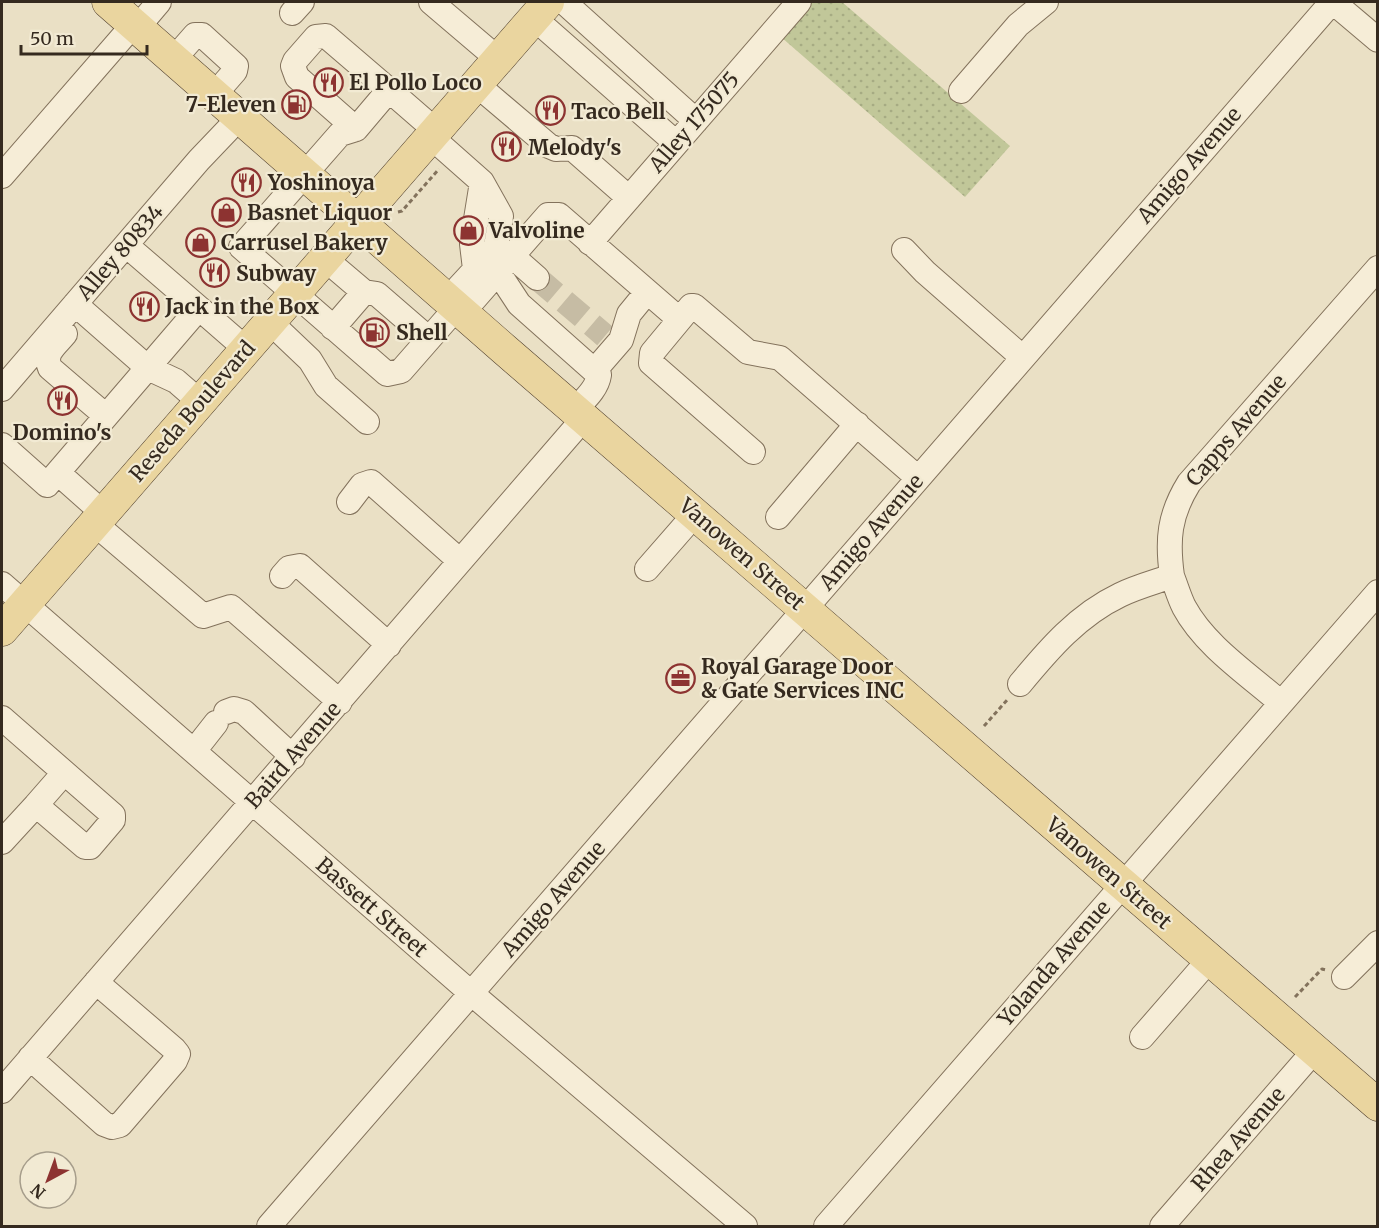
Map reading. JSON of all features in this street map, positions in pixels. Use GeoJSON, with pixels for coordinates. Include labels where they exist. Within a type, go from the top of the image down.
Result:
{"type":"FeatureCollection","features":[{"type":"Feature","properties":{"kind":"main road","name":"Vanowen Street"},"geometry":{"type":"LineString","coordinates":[[108,2],[579,414],[1377,1105]]}},
{"type":"Feature","properties":{"kind":"main road","name":"Reseda Boulevard"},"geometry":{"type":"LineString","coordinates":[[2,630],[542,7]]}},
{"type":"Feature","properties":{"kind":"street"},"geometry":{"type":"LineString","coordinates":[[2,176],[159,2]]}},
{"type":"Feature","properties":{"kind":"street"},"geometry":{"type":"LineString","coordinates":[[431,2],[498,59]]}},
{"type":"Feature","properties":{"kind":"street","name":"Alley 175075"},"geometry":{"type":"LineString","coordinates":[[590,243],[799,2]]}},
{"type":"Feature","properties":{"kind":"street"},"geometry":{"type":"LineString","coordinates":[[961,91],[1018,25],[1046,2]]}},
{"type":"Feature","properties":{"kind":"street"},"geometry":{"type":"LineString","coordinates":[[1333,2],[1377,40]]}},
{"type":"Feature","properties":{"kind":"street","name":"Amigo Avenue"},"geometry":{"type":"LineString","coordinates":[[269,1227],[1022,357],[1333,2]]}},
{"type":"Feature","properties":{"kind":"street"},"geometry":{"type":"LineString","coordinates":[[542,7],[696,121]]}},
{"type":"Feature","properties":{"kind":"street"},"geometry":{"type":"LineString","coordinates":[[542,7],[676,142]]}},
{"type":"Feature","properties":{"kind":"street"},"geometry":{"type":"LineString","coordinates":[[356,129],[297,77],[293,66],[295,61],[316,37],[326,36],[389,90],[482,182],[472,244],[475,269],[456,306]]}},
{"type":"Feature","properties":{"kind":"street"},"geometry":{"type":"LineString","coordinates":[[476,84],[549,146],[556,149],[572,148],[629,198]]}},
{"type":"Feature","properties":{"kind":"street"},"geometry":{"type":"LineString","coordinates":[[389,90],[356,129],[340,134],[241,247],[387,374],[401,371],[456,306],[505,264],[548,215],[559,214],[677,317]]}},
{"type":"Feature","properties":{"kind":"street","name":"Alley 80834"},"geometry":{"type":"LineString","coordinates":[[2,389],[80,308],[126,245],[199,160],[240,117]]}},
{"type":"Feature","properties":{"kind":"street"},"geometry":{"type":"LineString","coordinates":[[126,245],[246,349]]}},
{"type":"Feature","properties":{"kind":"street"},"geometry":{"type":"LineString","coordinates":[[904,250],[925,272],[1022,357]]}},
{"type":"Feature","properties":{"kind":"street"},"geometry":{"type":"LineString","coordinates":[[324,258],[364,292],[377,294],[429,339]]}},
{"type":"Feature","properties":{"kind":"street"},"geometry":{"type":"LineString","coordinates":[[505,264],[537,278]]}},
{"type":"Feature","properties":{"kind":"street"},"geometry":{"type":"LineString","coordinates":[[505,264],[519,304],[595,370],[611,341],[621,340],[629,314],[647,292]]}},
{"type":"Feature","properties":{"kind":"street","name":"Capps Avenue"},"geometry":{"type":"LineString","coordinates":[[1281,703],[1214,645],[1198,628],[1184,606],[1172,576],[1168,548],[1172,519],[1179,499],[1189,483],[1377,268]]}},
{"type":"Feature","properties":{"kind":"street"},"geometry":{"type":"LineString","coordinates":[[333,328],[364,292]]}},
{"type":"Feature","properties":{"kind":"street"},"geometry":{"type":"LineString","coordinates":[[753,452],[651,363],[652,352],[677,317],[691,306],[694,306],[748,352],[780,358],[918,478]]}},
{"type":"Feature","properties":{"kind":"street"},"geometry":{"type":"LineString","coordinates":[[106,416],[50,368],[47,361],[48,354],[80,308],[148,368],[176,381],[200,401]]}},
{"type":"Feature","properties":{"kind":"street"},"geometry":{"type":"LineString","coordinates":[[2,445],[47,485],[199,308]]}},
{"type":"Feature","properties":{"kind":"street"},"geometry":{"type":"LineString","coordinates":[[270,322],[310,360],[326,386],[367,422]]}},
{"type":"Feature","properties":{"kind":"street","name":"Baird Avenue"},"geometry":{"type":"LineString","coordinates":[[2,1091],[460,561],[579,414],[598,381],[599,375],[595,370]]}},
{"type":"Feature","properties":{"kind":"street"},"geometry":{"type":"LineString","coordinates":[[778,517],[857,424]]}},
{"type":"Feature","properties":{"kind":"street"},"geometry":{"type":"LineString","coordinates":[[58,473],[98,518],[203,616],[231,608],[340,702]]}},
{"type":"Feature","properties":{"kind":"street"},"geometry":{"type":"LineString","coordinates":[[349,502],[362,485],[371,482],[460,561]]}},
{"type":"Feature","properties":{"kind":"street"},"geometry":{"type":"LineString","coordinates":[[647,569],[695,514]]}},
{"type":"Feature","properties":{"kind":"street"},"geometry":{"type":"LineString","coordinates":[[282,576],[289,568],[300,566],[389,645]]}},
{"type":"Feature","properties":{"kind":"street"},"geometry":{"type":"LineString","coordinates":[[1020,684],[1062,637],[1090,612],[1120,595],[1172,576]]}},
{"type":"Feature","properties":{"kind":"street","name":"Bassett Street"},"geometry":{"type":"LineString","coordinates":[[2,584],[471,993],[745,1227]]}},
{"type":"Feature","properties":{"kind":"street","name":"Yolanda Avenue"},"geometry":{"type":"LineString","coordinates":[[825,1227],[1377,592]]}},
{"type":"Feature","properties":{"kind":"street"},"geometry":{"type":"LineString","coordinates":[[194,751],[221,718],[234,709],[244,712],[293,757]]}},
{"type":"Feature","properties":{"kind":"street"},"geometry":{"type":"LineString","coordinates":[[2,718],[113,815],[113,820],[90,847],[85,847],[36,805]]}},
{"type":"Feature","properties":{"kind":"street"},"geometry":{"type":"LineString","coordinates":[[2,842],[64,772]]}},
{"type":"Feature","properties":{"kind":"street"},"geometry":{"type":"LineString","coordinates":[[1344,977],[1377,943]]}},
{"type":"Feature","properties":{"kind":"street"},"geometry":{"type":"LineString","coordinates":[[1142,1037],[1209,960]]}},
{"type":"Feature","properties":{"kind":"street"},"geometry":{"type":"LineString","coordinates":[[30,1058],[104,1124],[112,1127],[120,1125],[178,1054],[96,982]]}},
{"type":"Feature","properties":{"kind":"street","name":"Rhea Avenue"},"geometry":{"type":"LineString","coordinates":[[1162,1227],[1314,1051]]}},
{"type":"Feature","properties":{"kind":"path"},"geometry":{"type":"LineString","coordinates":[[984,726],[1020,684]]}},
{"type":"Feature","properties":{"kind":"path"},"geometry":{"type":"LineString","coordinates":[[1295,997],[1322,969],[1344,977]]}},
{"type":"Feature","properties":{"kind":"green space"},"geometry":{"type":"Polygon","coordinates":[[[810,2],[842,2],[1010,146],[965,197],[781,37],[810,2]]]}},
{"type":"Feature","properties":{"kind":"tunnel"},"geometry":{"type":"LineString","coordinates":[[537,278],[605,336]]}},
{"type":"Feature","properties":{"kind":"place","name":"El Pollo Loco"},"geometry":{"type":"Point","coordinates":[328,82]}},
{"type":"Feature","properties":{"kind":"place","name":"7-Eleven"},"geometry":{"type":"Point","coordinates":[297,104]}},
{"type":"Feature","properties":{"kind":"place","name":"Taco Bell"},"geometry":{"type":"Point","coordinates":[550,111]}},
{"type":"Feature","properties":{"kind":"place","name":"Melody's"},"geometry":{"type":"Point","coordinates":[507,147]}},
{"type":"Feature","properties":{"kind":"place","name":"Yoshinoya"},"geometry":{"type":"Point","coordinates":[247,182]}},
{"type":"Feature","properties":{"kind":"place","name":"Basnet Liquor"},"geometry":{"type":"Point","coordinates":[226,212]}},
{"type":"Feature","properties":{"kind":"place","name":"Valvoline"},"geometry":{"type":"Point","coordinates":[468,230]}},
{"type":"Feature","properties":{"kind":"place","name":"Carrusel Bakery"},"geometry":{"type":"Point","coordinates":[200,242]}},
{"type":"Feature","properties":{"kind":"place","name":"Subway"},"geometry":{"type":"Point","coordinates":[215,273]}},
{"type":"Feature","properties":{"kind":"place","name":"Jack in the Box"},"geometry":{"type":"Point","coordinates":[144,306]}},
{"type":"Feature","properties":{"kind":"place","name":"Shell"},"geometry":{"type":"Point","coordinates":[375,332]}},
{"type":"Feature","properties":{"kind":"place","name":"Domino's"},"geometry":{"type":"Point","coordinates":[62,401]}},
{"type":"Feature","properties":{"kind":"place","name":"Royal Garage Door & Gate Services INC"},"geometry":{"type":"Point","coordinates":[680,678]}}]}
